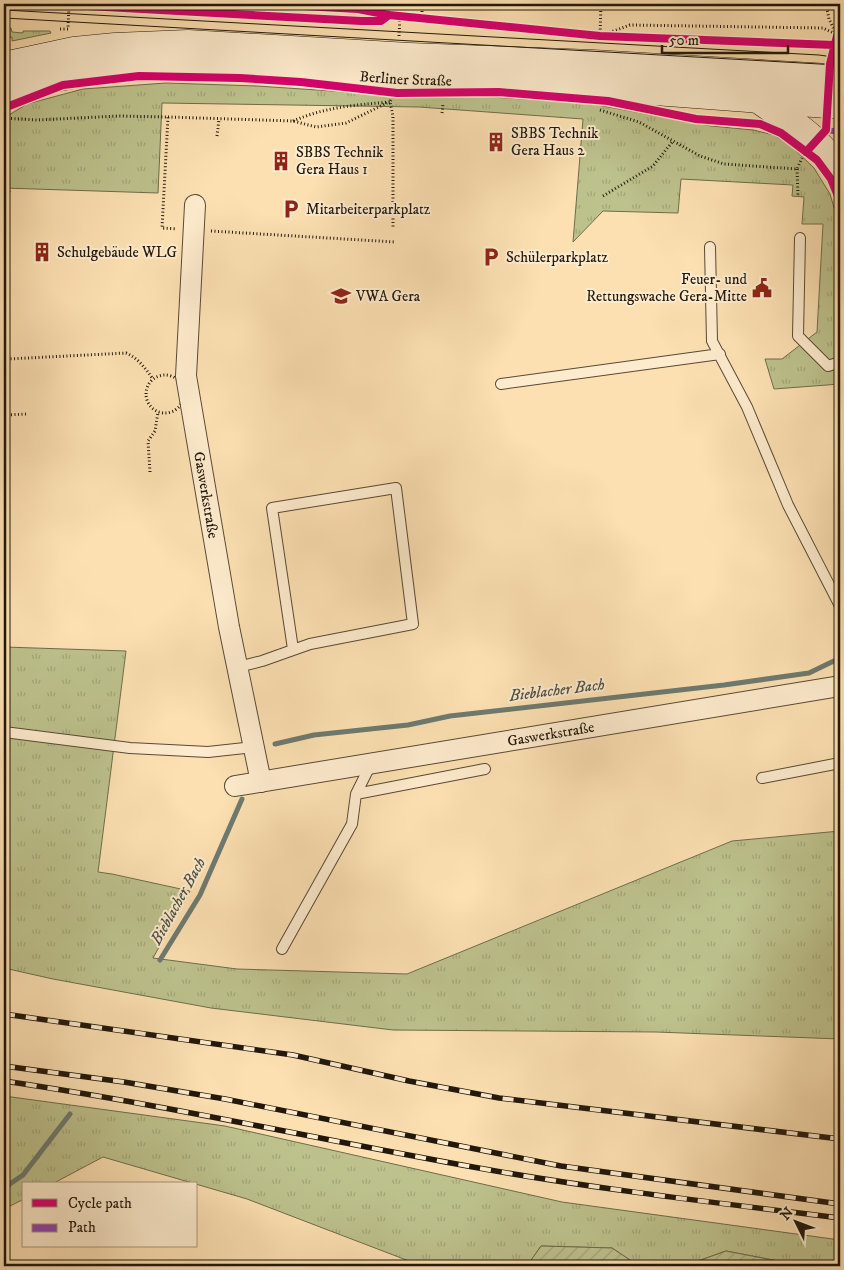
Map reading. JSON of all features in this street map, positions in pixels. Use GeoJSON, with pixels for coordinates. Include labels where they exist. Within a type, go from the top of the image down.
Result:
{"type":"FeatureCollection","features":[{"type":"Feature","properties":{"kind":"main road","name":"Berliner Straße"},"geometry":{"type":"LineString","coordinates":[[4,66],[74,52],[115,47],[188,44],[408,58],[602,65],[840,80]]}},
{"type":"Feature","properties":{"kind":"main road","name":"Berliner Straße"},"geometry":{"type":"LineString","coordinates":[[4,92],[38,81],[85,72],[134,67],[188,66],[262,68],[389,78],[561,84],[840,104]]}},
{"type":"Feature","properties":{"kind":"main road"},"geometry":{"type":"LineString","coordinates":[[757,98],[815,141],[828,156],[840,175]]}},
{"type":"Feature","properties":{"kind":"street","name":"Gaswerkstraße"},"geometry":{"type":"LineString","coordinates":[[195,205],[186,376],[238,667],[261,782]]}},
{"type":"Feature","properties":{"kind":"street","name":"Gaswerkstraße"},"geometry":{"type":"LineString","coordinates":[[235,786],[840,686]]}},
{"type":"Feature","properties":{"kind":"lane"},"geometry":{"type":"LineString","coordinates":[[800,238],[798,336],[828,366],[840,362]]}},
{"type":"Feature","properties":{"kind":"lane"},"geometry":{"type":"LineString","coordinates":[[710,246],[712,341],[748,407],[788,505],[840,606]]}},
{"type":"Feature","properties":{"kind":"lane"},"geometry":{"type":"LineString","coordinates":[[502,384],[720,354]]}},
{"type":"Feature","properties":{"kind":"lane"},"geometry":{"type":"LineString","coordinates":[[238,667],[262,661],[310,644],[413,624],[396,488],[272,508],[294,649]]}},
{"type":"Feature","properties":{"kind":"lane"},"geometry":{"type":"LineString","coordinates":[[4,732],[114,747],[208,752],[254,747]]}},
{"type":"Feature","properties":{"kind":"lane"},"geometry":{"type":"LineString","coordinates":[[762,778],[840,763]]}},
{"type":"Feature","properties":{"kind":"lane"},"geometry":{"type":"LineString","coordinates":[[282,948],[352,824],[356,794],[371,764]]}},
{"type":"Feature","properties":{"kind":"lane"},"geometry":{"type":"LineString","coordinates":[[356,794],[485,769]]}},
{"type":"Feature","properties":{"kind":"path"},"geometry":{"type":"LineString","coordinates":[[60,29],[68,29],[68,4],[79,6]]}},
{"type":"Feature","properties":{"kind":"path"},"geometry":{"type":"LineString","coordinates":[[266,4],[358,9],[389,15]]}},
{"type":"Feature","properties":{"kind":"path"},"geometry":{"type":"LineString","coordinates":[[422,4],[422,18]]}},
{"type":"Feature","properties":{"kind":"path"},"geometry":{"type":"LineString","coordinates":[[600,36],[601,4]]}},
{"type":"Feature","properties":{"kind":"path"},"geometry":{"type":"LineString","coordinates":[[826,4],[829,19],[839,36]]}},
{"type":"Feature","properties":{"kind":"path"},"geometry":{"type":"LineString","coordinates":[[371,21],[381,21],[389,15]]}},
{"type":"Feature","properties":{"kind":"path"},"geometry":{"type":"LineString","coordinates":[[600,36],[630,25],[823,28],[839,36]]}},
{"type":"Feature","properties":{"kind":"path"},"geometry":{"type":"LineString","coordinates":[[600,36],[619,37]]}},
{"type":"Feature","properties":{"kind":"path"},"geometry":{"type":"LineString","coordinates":[[387,92],[398,97]]}},
{"type":"Feature","properties":{"kind":"path"},"geometry":{"type":"LineString","coordinates":[[4,118],[37,120],[119,116],[168,117],[293,121],[316,127],[346,124],[398,97]]}},
{"type":"Feature","properties":{"kind":"path"},"geometry":{"type":"LineString","coordinates":[[293,121],[315,112],[352,105],[390,102]]}},
{"type":"Feature","properties":{"kind":"path"},"geometry":{"type":"LineString","coordinates":[[434,103],[452,104]]}},
{"type":"Feature","properties":{"kind":"path"},"geometry":{"type":"LineString","coordinates":[[442,113],[443,104]]}},
{"type":"Feature","properties":{"kind":"path"},"geometry":{"type":"LineString","coordinates":[[592,108],[639,122],[700,156],[724,164],[797,169]]}},
{"type":"Feature","properties":{"kind":"path"},"geometry":{"type":"LineString","coordinates":[[393,116],[394,229]]}},
{"type":"Feature","properties":{"kind":"path"},"geometry":{"type":"LineString","coordinates":[[168,117],[162,228],[395,242]]}},
{"type":"Feature","properties":{"kind":"path"},"geometry":{"type":"LineString","coordinates":[[217,136],[220,119]]}},
{"type":"Feature","properties":{"kind":"path"},"geometry":{"type":"LineString","coordinates":[[4,122],[6,129],[4,131]]}},
{"type":"Feature","properties":{"kind":"path"},"geometry":{"type":"LineString","coordinates":[[603,196],[653,166],[673,141]]}},
{"type":"Feature","properties":{"kind":"path"},"geometry":{"type":"LineString","coordinates":[[798,196],[797,169],[804,150]]}},
{"type":"Feature","properties":{"kind":"path"},"geometry":{"type":"LineString","coordinates":[[4,187],[10,194]]}},
{"type":"Feature","properties":{"kind":"path"},"geometry":{"type":"LineString","coordinates":[[4,361],[8,359],[126,353],[132,355],[144,366],[153,379]]}},
{"type":"Feature","properties":{"kind":"path"},"geometry":{"type":"LineString","coordinates":[[166,374],[182,384],[184,398],[177,409],[171,412],[158,412],[152,408],[146,397],[149,384],[153,379],[166,374]]}},
{"type":"Feature","properties":{"kind":"path"},"geometry":{"type":"LineString","coordinates":[[150,472],[148,441],[155,432],[158,412]]}},
{"type":"Feature","properties":{"kind":"path"},"geometry":{"type":"LineString","coordinates":[[4,415],[28,414]]}},
{"type":"Feature","properties":{"kind":"green space"},"geometry":{"type":"Polygon","coordinates":[[[11,28],[12,32],[50,31],[51,33],[12,41],[12,37],[4,39],[4,29],[11,28]]]}},
{"type":"Feature","properties":{"kind":"green space"},"geometry":{"type":"Polygon","coordinates":[[[166,83],[257,86],[377,94],[475,96],[587,103],[711,126],[753,130],[774,135],[791,146],[814,168],[830,194],[840,228],[837,278],[840,384],[774,389],[765,359],[782,359],[817,332],[823,224],[802,224],[804,197],[792,196],[793,185],[681,179],[678,213],[603,211],[573,242],[583,119],[419,107],[162,103],[158,193],[4,188],[4,118],[27,104],[83,89],[166,83]]]}},
{"type":"Feature","properties":{"kind":"green space"},"geometry":{"type":"Polygon","coordinates":[[[4,647],[126,651],[98,872],[190,891],[153,958],[237,969],[407,974],[732,841],[840,831],[840,1039],[656,1032],[393,1030],[211,1008],[53,979],[4,968],[4,647]]]}},
{"type":"Feature","properties":{"kind":"green space"},"geometry":{"type":"Polygon","coordinates":[[[4,1096],[225,1126],[562,1202],[840,1240],[840,1266],[804,1266],[726,1251],[684,1266],[639,1266],[612,1248],[541,1246],[527,1266],[422,1266],[247,1199],[198,1185],[198,1182],[189,1182],[103,1157],[56,1182],[22,1182],[22,1200],[4,1209],[4,1096]]]}},
{"type":"Feature","properties":{"kind":"green space"},"geometry":{"type":"Polygon","coordinates":[[[541,1246],[612,1248],[639,1266],[527,1266],[541,1246]]]}},
{"type":"Feature","properties":{"kind":"green space"},"geometry":{"type":"Polygon","coordinates":[[[726,1251],[804,1266],[684,1266],[726,1251]]]}},
{"type":"Feature","properties":{"kind":"waterway","name":"Bieblacher Bach"},"geometry":{"type":"LineString","coordinates":[[275,744],[314,735],[408,725],[450,716],[724,685],[809,673],[840,658]]}},
{"type":"Feature","properties":{"kind":"waterway","name":"Bieblacher Bach"},"geometry":{"type":"LineString","coordinates":[[160,960],[200,895],[242,799]]}},
{"type":"Feature","properties":{"kind":"waterway","name":"Bieblacher Bach"},"geometry":{"type":"LineString","coordinates":[[4,1188],[23,1175],[70,1114]]}},
{"type":"Feature","properties":{"kind":"tram line"},"geometry":{"type":"LineString","coordinates":[[4,10],[819,55],[840,58]]}},
{"type":"Feature","properties":{"kind":"tram line"},"geometry":{"type":"LineString","coordinates":[[4,18],[837,65]]}},
{"type":"Feature","properties":{"kind":"railway"},"geometry":{"type":"LineString","coordinates":[[4,1014],[293,1055],[409,1081],[499,1098],[840,1139]]}},
{"type":"Feature","properties":{"kind":"railway"},"geometry":{"type":"LineString","coordinates":[[4,1066],[124,1082],[225,1099],[561,1166],[840,1204]]}},
{"type":"Feature","properties":{"kind":"railway"},"geometry":{"type":"LineString","coordinates":[[4,1081],[122,1100],[519,1175],[656,1195],[840,1218]]}},
{"type":"Feature","properties":{"kind":"marked path"},"geometry":{"type":"LineString","coordinates":[[826,130],[840,132]]}},
{"type":"Feature","properties":{"kind":"cycle path"},"geometry":{"type":"LineString","coordinates":[[67,4],[361,21],[381,21],[389,15]]}},
{"type":"Feature","properties":{"kind":"cycle path"},"geometry":{"type":"LineString","coordinates":[[266,4],[358,9],[389,15],[600,36],[834,45]]}},
{"type":"Feature","properties":{"kind":"cycle path"},"geometry":{"type":"LineString","coordinates":[[806,152],[826,130],[830,64],[837,36],[840,36]]}},
{"type":"Feature","properties":{"kind":"cycle path"},"geometry":{"type":"LineString","coordinates":[[4,108],[63,85],[139,76],[240,78],[301,82],[397,93],[499,92],[608,101],[696,119],[760,124],[781,133],[817,160],[831,179],[840,201]]}},
{"type":"Feature","properties":{"kind":"place","name":"SBBS Technik Gera Haus 2"},"geometry":{"type":"Point","coordinates":[496,142]}},
{"type":"Feature","properties":{"kind":"place","name":"SBBS Technik Gera Haus 1"},"geometry":{"type":"Point","coordinates":[281,161]}},
{"type":"Feature","properties":{"kind":"place","name":"Mitarbeiterparkplatz"},"geometry":{"type":"Point","coordinates":[291,209]}},
{"type":"Feature","properties":{"kind":"place","name":"Schulgebäude WLG"},"geometry":{"type":"Point","coordinates":[42,252]}},
{"type":"Feature","properties":{"kind":"place","name":"Schülerparkplatz"},"geometry":{"type":"Point","coordinates":[491,257]}},
{"type":"Feature","properties":{"kind":"place","name":"Feuer- und Rettungswache Gera-Mitte"},"geometry":{"type":"Point","coordinates":[762,288]}},
{"type":"Feature","properties":{"kind":"place","name":"VWA Gera"},"geometry":{"type":"Point","coordinates":[341,296]}}]}
